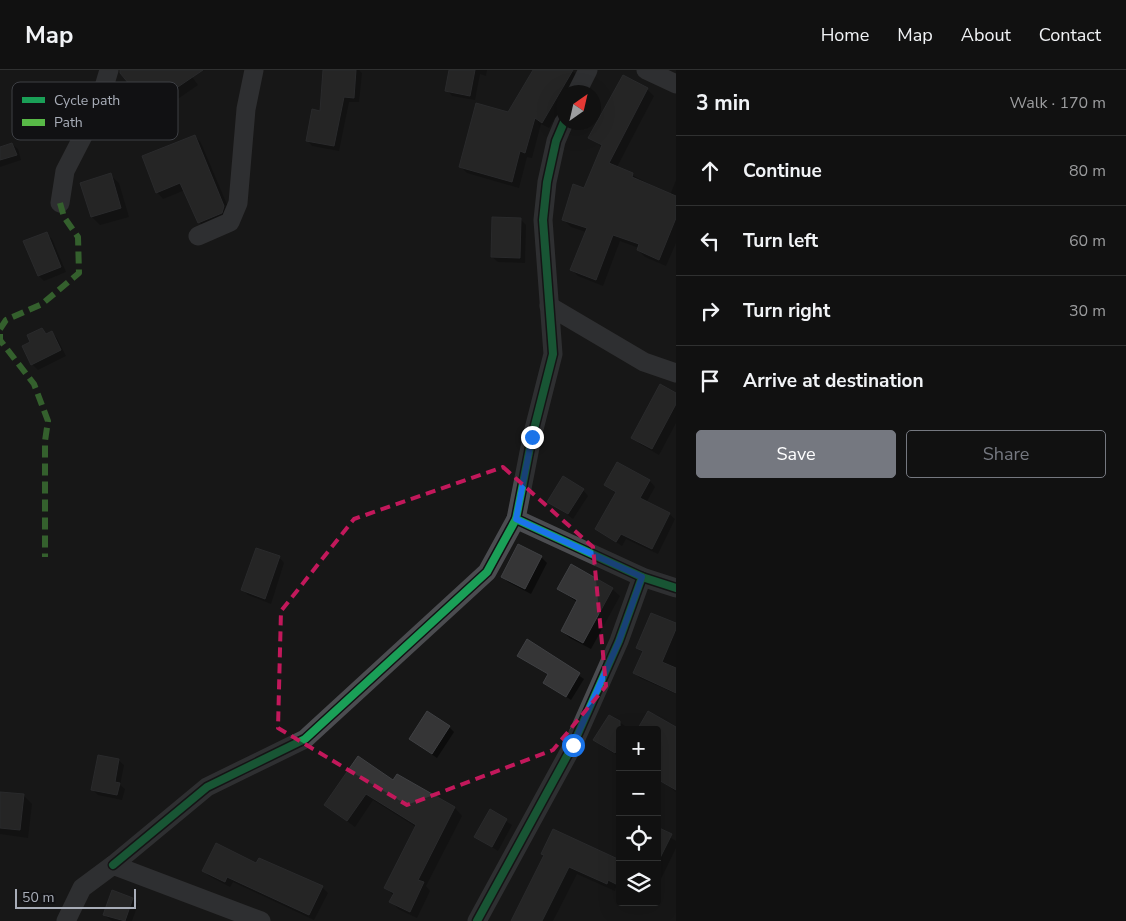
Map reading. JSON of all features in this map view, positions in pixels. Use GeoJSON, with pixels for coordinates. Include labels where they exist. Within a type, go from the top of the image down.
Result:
{"type":"FeatureCollection","features":[{"type":"Feature","properties":{"kind":"street"},"geometry":{"type":"LineString","coordinates":[[105,82],[109,70]]}},
{"type":"Feature","properties":{"kind":"street"},"geometry":{"type":"LineString","coordinates":[[198,236],[230,222],[238,203],[246,109],[254,70]]}},
{"type":"Feature","properties":{"kind":"street"},"geometry":{"type":"LineString","coordinates":[[580,85],[588,70]]}},
{"type":"Feature","properties":{"kind":"street"},"geometry":{"type":"LineString","coordinates":[[646,70],[676,84]]}},
{"type":"Feature","properties":{"kind":"street"},"geometry":{"type":"LineString","coordinates":[[66,921],[82,888],[113,865],[207,787],[304,739],[488,572],[516,519],[532,437],[553,354],[542,220],[554,149],[561,130]]}},
{"type":"Feature","properties":{"kind":"street"},"geometry":{"type":"LineString","coordinates":[[60,203],[65,171],[81,140]]}},
{"type":"Feature","properties":{"kind":"street"},"geometry":{"type":"LineString","coordinates":[[548,306],[644,362],[676,373]]}},
{"type":"Feature","properties":{"kind":"street"},"geometry":{"type":"LineString","coordinates":[[516,519],[642,577],[676,588]]}},
{"type":"Feature","properties":{"kind":"street"},"geometry":{"type":"LineString","coordinates":[[477,921],[573,745],[619,641],[642,577]]}},
{"type":"Feature","properties":{"kind":"street"},"geometry":{"type":"LineString","coordinates":[[113,865],[261,921]]}},
{"type":"Feature","properties":{"kind":"highlighted area"},"geometry":{"type":"Polygon","coordinates":[[[503,467],[593,547],[606,686],[553,750],[407,805],[278,728],[281,611],[354,519],[503,467]]]}},
{"type":"Feature","properties":{"kind":"building"},"geometry":{"type":"Polygon","coordinates":[[[120,70],[203,70],[178,87],[178,82],[127,82],[120,73],[120,70]]]}},
{"type":"Feature","properties":{"kind":"building"},"geometry":{"type":"Polygon","coordinates":[[[323,70],[356,70],[354,98],[344,97],[334,146],[306,141],[312,109],[320,111],[323,70]]]}},
{"type":"Feature","properties":{"kind":"building"},"geometry":{"type":"Polygon","coordinates":[[[449,70],[475,70],[470,96],[445,91],[449,70]]]}},
{"type":"Feature","properties":{"kind":"building"},"geometry":{"type":"Polygon","coordinates":[[[533,70],[573,70],[564,85],[556,85],[556,99],[542,123],[535,118],[525,153],[520,151],[512,182],[459,167],[476,103],[508,112],[533,70]]]}},
{"type":"Feature","properties":{"kind":"building"},"geometry":{"type":"Polygon","coordinates":[[[623,75],[648,88],[609,163],[633,173],[632,177],[676,196],[676,218],[659,260],[637,250],[639,244],[613,235],[596,280],[570,270],[587,228],[562,220],[573,184],[584,188],[602,145],[588,138],[592,130],[601,130],[601,115],[623,75]]]}},
{"type":"Feature","properties":{"kind":"building"},"geometry":{"type":"Polygon","coordinates":[[[195,135],[224,206],[222,213],[198,223],[180,183],[156,193],[142,156],[195,135]]]}},
{"type":"Feature","properties":{"kind":"building"},"geometry":{"type":"Polygon","coordinates":[[[12,143],[17,155],[0,160],[0,147],[12,143]]]}},
{"type":"Feature","properties":{"kind":"building"},"geometry":{"type":"Polygon","coordinates":[[[111,173],[121,208],[91,217],[80,183],[111,173]]]}},
{"type":"Feature","properties":{"kind":"building"},"geometry":{"type":"Polygon","coordinates":[[[492,217],[521,218],[520,258],[491,257],[492,217]]]}},
{"type":"Feature","properties":{"kind":"building"},"geometry":{"type":"Polygon","coordinates":[[[47,232],[61,267],[38,276],[23,241],[47,232]]]}},
{"type":"Feature","properties":{"kind":"building"},"geometry":{"type":"Polygon","coordinates":[[[42,328],[46,334],[52,331],[61,350],[31,365],[22,346],[30,342],[27,335],[42,328]]]}},
{"type":"Feature","properties":{"kind":"building"},"geometry":{"type":"Polygon","coordinates":[[[660,384],[676,393],[676,404],[652,449],[631,438],[660,384]]]}},
{"type":"Feature","properties":{"kind":"building"},"geometry":{"type":"Polygon","coordinates":[[[617,462],[650,480],[640,498],[670,513],[652,549],[621,534],[616,542],[595,529],[616,492],[604,485],[617,462]]]}},
{"type":"Feature","properties":{"kind":"building"},"geometry":{"type":"Polygon","coordinates":[[[563,476],[584,489],[568,514],[547,502],[563,476]]]}},
{"type":"Feature","properties":{"kind":"building"},"geometry":{"type":"Polygon","coordinates":[[[518,544],[542,556],[525,589],[501,577],[518,544]]]}},
{"type":"Feature","properties":{"kind":"building"},"geometry":{"type":"Polygon","coordinates":[[[256,548],[280,556],[265,599],[241,590],[256,548]]]}},
{"type":"Feature","properties":{"kind":"building"},"geometry":{"type":"Polygon","coordinates":[[[571,564],[613,588],[583,643],[561,631],[577,600],[557,589],[571,564]]]}},
{"type":"Feature","properties":{"kind":"building"},"geometry":{"type":"Polygon","coordinates":[[[651,613],[676,623],[676,629],[662,662],[676,668],[676,693],[633,673],[643,651],[636,648],[651,613]]]}},
{"type":"Feature","properties":{"kind":"building"},"geometry":{"type":"Polygon","coordinates":[[[527,639],[580,673],[566,697],[543,683],[548,674],[517,656],[527,639]]]}},
{"type":"Feature","properties":{"kind":"building"},"geometry":{"type":"Polygon","coordinates":[[[427,711],[450,726],[432,754],[409,739],[427,711]]]}},
{"type":"Feature","properties":{"kind":"building"},"geometry":{"type":"Polygon","coordinates":[[[648,711],[676,727],[676,790],[661,781],[661,726],[639,726],[648,711]]]}},
{"type":"Feature","properties":{"kind":"building"},"geometry":{"type":"Polygon","coordinates":[[[609,715],[620,721],[620,726],[616,726],[615,753],[593,740],[609,715]]]}},
{"type":"Feature","properties":{"kind":"building"},"geometry":{"type":"Polygon","coordinates":[[[98,755],[119,759],[115,782],[120,783],[117,795],[91,790],[98,755]]]}},
{"type":"Feature","properties":{"kind":"building"},"geometry":{"type":"Polygon","coordinates":[[[358,756],[393,780],[397,774],[455,807],[418,880],[424,882],[410,912],[389,902],[394,893],[384,888],[416,825],[366,794],[347,821],[324,805],[358,756]]]}},
{"type":"Feature","properties":{"kind":"building"},"geometry":{"type":"Polygon","coordinates":[[[0,792],[24,794],[20,830],[0,828],[0,792]]]}},
{"type":"Feature","properties":{"kind":"building"},"geometry":{"type":"Polygon","coordinates":[[[490,809],[507,819],[492,847],[474,837],[490,809]]]}},
{"type":"Feature","properties":{"kind":"building"},"geometry":{"type":"Polygon","coordinates":[[[553,829],[616,858],[616,884],[608,880],[607,884],[569,867],[542,921],[511,921],[544,855],[541,854],[553,829]]]}},
{"type":"Feature","properties":{"kind":"building"},"geometry":{"type":"Polygon","coordinates":[[[661,829],[672,834],[661,856],[661,829]]]}},
{"type":"Feature","properties":{"kind":"building"},"geometry":{"type":"Polygon","coordinates":[[[216,843],[256,863],[259,858],[323,886],[309,915],[227,877],[225,882],[202,871],[216,843]]]}},
{"type":"Feature","properties":{"kind":"building"},"geometry":{"type":"Polygon","coordinates":[[[112,890],[133,898],[125,921],[103,915],[112,890]]]}},
{"type":"Feature","properties":{"kind":"marked path"},"geometry":{"type":"LineString","coordinates":[[0,329],[6,320],[42,304],[79,273],[78,237],[64,217],[60,203]]}},
{"type":"Feature","properties":{"kind":"marked path"},"geometry":{"type":"LineString","coordinates":[[0,334],[0,340],[34,384],[48,421],[45,441],[45,557]]}},
{"type":"Feature","properties":{"kind":"cycle path"},"geometry":{"type":"LineString","coordinates":[[561,130],[556,141],[547,182],[543,220],[553,354],[532,437],[516,519],[642,577],[676,588]]}},
{"type":"Feature","properties":{"kind":"cycle path"},"geometry":{"type":"LineString","coordinates":[[113,865],[207,787],[305,739],[487,572],[516,519]]}},
{"type":"Feature","properties":{"kind":"cycle path"},"geometry":{"type":"LineString","coordinates":[[477,921],[573,745],[619,641],[642,577]]}},
{"type":"Feature","properties":{"kind":"route"},"geometry":{"type":"LineString","coordinates":[[532,437],[516,519],[642,577],[619,641],[573,745]]}}]}
